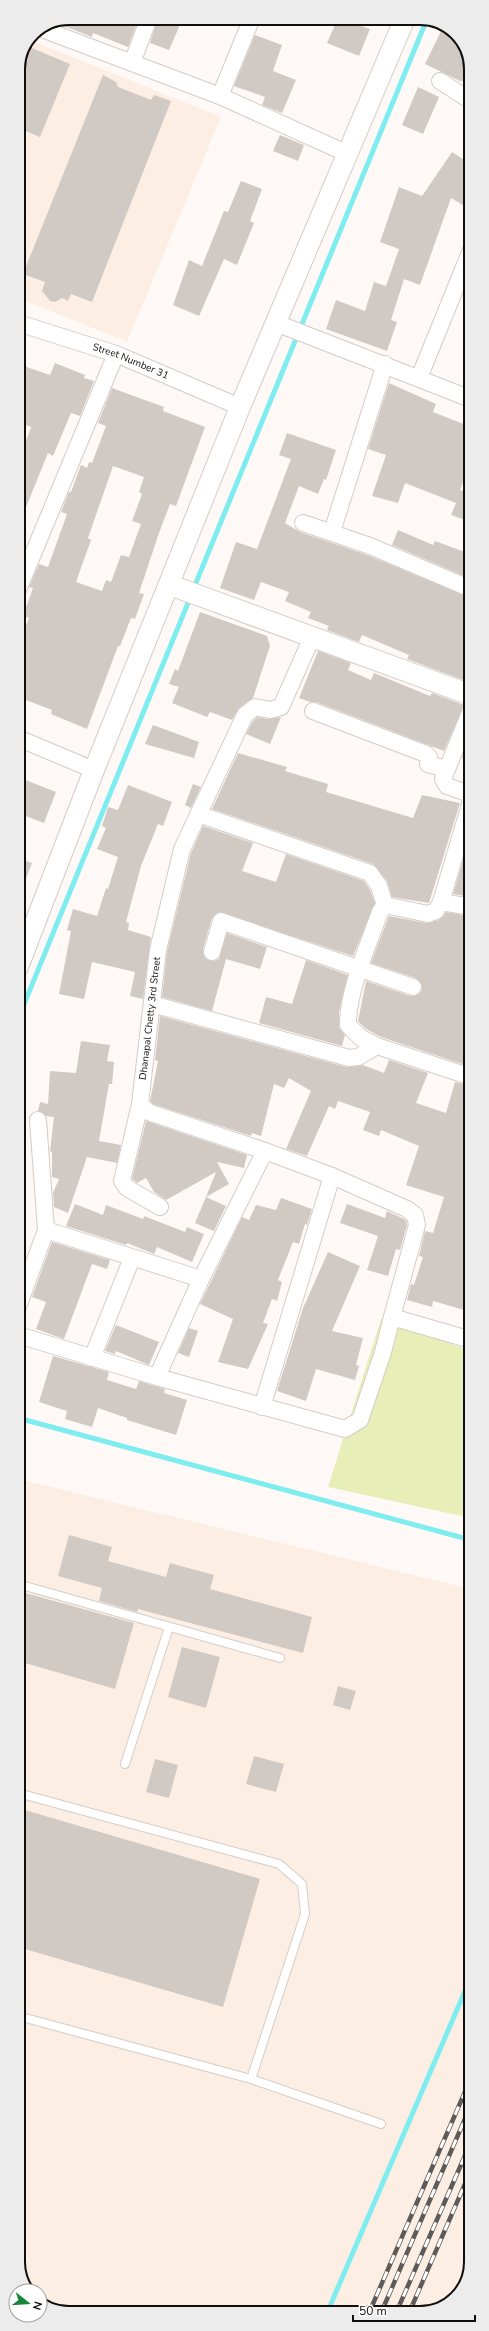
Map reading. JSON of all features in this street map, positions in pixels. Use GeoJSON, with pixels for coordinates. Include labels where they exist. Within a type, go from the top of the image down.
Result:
{"type":"FeatureCollection","features":[{"type":"Feature","properties":{"kind":"street"},"geometry":{"type":"LineString","coordinates":[[132,63],[146,25]]}},
{"type":"Feature","properties":{"kind":"street"},"geometry":{"type":"LineString","coordinates":[[220,96],[249,25]]}},
{"type":"Feature","properties":{"kind":"street"},"geometry":{"type":"LineString","coordinates":[[25,949],[94,770],[179,587],[240,407],[291,328],[348,154],[402,25]]}},
{"type":"Feature","properties":{"kind":"street"},"geometry":{"type":"LineString","coordinates":[[47,31],[220,96],[348,154]]}},
{"type":"Feature","properties":{"kind":"street"},"geometry":{"type":"LineString","coordinates":[[440,81],[464,97]]}},
{"type":"Feature","properties":{"kind":"street"},"geometry":{"type":"LineString","coordinates":[[418,378],[464,267]]}},
{"type":"Feature","properties":{"kind":"street","name":"Street Number 31"},"geometry":{"type":"LineString","coordinates":[[25,328],[116,354],[240,407]]}},
{"type":"Feature","properties":{"kind":"street"},"geometry":{"type":"LineString","coordinates":[[291,328],[386,364],[464,396]]}},
{"type":"Feature","properties":{"kind":"street"},"geometry":{"type":"LineString","coordinates":[[25,573],[116,354]]}},
{"type":"Feature","properties":{"kind":"street"},"geometry":{"type":"LineString","coordinates":[[332,532],[386,364]]}},
{"type":"Feature","properties":{"kind":"street"},"geometry":{"type":"LineString","coordinates":[[303,523],[370,546],[464,587]]}},
{"type":"Feature","properties":{"kind":"street"},"geometry":{"type":"LineString","coordinates":[[179,587],[464,692]]}},
{"type":"Feature","properties":{"kind":"street","name":"Dhanapal Chetty 3rd Street"},"geometry":{"type":"LineString","coordinates":[[160,1207],[127,1188],[122,1181],[140,1104],[158,950],[182,849],[246,715],[255,707],[270,710],[281,707],[312,637]]}},
{"type":"Feature","properties":{"kind":"street"},"geometry":{"type":"LineString","coordinates":[[313,711],[426,754],[429,757],[428,764],[446,769]]}},
{"type":"Feature","properties":{"kind":"street"},"geometry":{"type":"LineString","coordinates":[[464,727],[443,779],[447,786],[464,792]]}},
{"type":"Feature","properties":{"kind":"street"},"geometry":{"type":"LineString","coordinates":[[25,741],[94,770]]}},
{"type":"Feature","properties":{"kind":"street"},"geometry":{"type":"LineString","coordinates":[[198,814],[370,873],[379,886],[385,905]]}},
{"type":"Feature","properties":{"kind":"street"},"geometry":{"type":"LineString","coordinates":[[385,905],[428,914],[436,911],[441,902],[464,825]]}},
{"type":"Feature","properties":{"kind":"street"},"geometry":{"type":"LineString","coordinates":[[441,902],[464,906]]}},
{"type":"Feature","properties":{"kind":"street"},"geometry":{"type":"LineString","coordinates":[[385,905],[380,912],[360,967],[348,1015],[348,1025],[361,1038],[377,1046],[464,1075]]}},
{"type":"Feature","properties":{"kind":"street"},"geometry":{"type":"LineString","coordinates":[[212,952],[222,921],[360,967],[413,987]]}},
{"type":"Feature","properties":{"kind":"street"},"geometry":{"type":"LineString","coordinates":[[152,1004],[348,1058],[358,1056],[377,1046]]}},
{"type":"Feature","properties":{"kind":"street"},"geometry":{"type":"LineString","coordinates":[[25,1337],[339,1429],[345,1429],[360,1420],[383,1352],[417,1225],[415,1215],[407,1209],[332,1176],[265,1151],[148,1112],[140,1104]]}},
{"type":"Feature","properties":{"kind":"street"},"geometry":{"type":"LineString","coordinates":[[25,1287],[46,1230],[38,1120]]}},
{"type":"Feature","properties":{"kind":"street"},"geometry":{"type":"LineString","coordinates":[[157,1377],[202,1279],[265,1151]]}},
{"type":"Feature","properties":{"kind":"street"},"geometry":{"type":"LineString","coordinates":[[262,1407],[332,1176]]}},
{"type":"Feature","properties":{"kind":"street"},"geometry":{"type":"LineString","coordinates":[[46,1230],[202,1279]]}},
{"type":"Feature","properties":{"kind":"street"},"geometry":{"type":"LineString","coordinates":[[92,1358],[132,1258]]}},
{"type":"Feature","properties":{"kind":"street"},"geometry":{"type":"LineString","coordinates":[[392,1317],[464,1338]]}},
{"type":"Feature","properties":{"kind":"lane"},"geometry":{"type":"LineString","coordinates":[[25,1586],[280,1658]]}},
{"type":"Feature","properties":{"kind":"lane"},"geometry":{"type":"LineString","coordinates":[[125,1764],[169,1627]]}},
{"type":"Feature","properties":{"kind":"lane"},"geometry":{"type":"LineString","coordinates":[[25,1795],[279,1864],[302,1884],[305,1914],[251,2079]]}},
{"type":"Feature","properties":{"kind":"lane"},"geometry":{"type":"LineString","coordinates":[[25,2018],[251,2079],[382,2124]]}},
{"type":"Feature","properties":{"kind":"shaded area"},"geometry":{"type":"Polygon","coordinates":[[[35,42],[221,117],[127,342],[25,301],[25,69],[28,52],[35,42]]]}},
{"type":"Feature","properties":{"kind":"shaded area"},"geometry":{"type":"Polygon","coordinates":[[[25,1481],[464,1587],[464,2268],[458,2284],[447,2297],[426,2306],[66,2306],[58,2305],[49,2301],[48,2283],[30,2283],[25,2268],[25,1481]]]}},
{"type":"Feature","properties":{"kind":"green space"},"geometry":{"type":"Polygon","coordinates":[[[381,1319],[464,1349],[464,1516],[328,1487],[381,1319]]]}},
{"type":"Feature","properties":{"kind":"building"},"geometry":{"type":"Polygon","coordinates":[[[136,25],[128,47],[93,33],[92,37],[64,26],[136,25]]]}},
{"type":"Feature","properties":{"kind":"building"},"geometry":{"type":"Polygon","coordinates":[[[156,25],[180,25],[169,50],[150,43],[156,25]]]}},
{"type":"Feature","properties":{"kind":"building"},"geometry":{"type":"Polygon","coordinates":[[[335,25],[358,25],[370,29],[359,56],[327,43],[335,25]]]}},
{"type":"Feature","properties":{"kind":"building"},"geometry":{"type":"Polygon","coordinates":[[[441,31],[451,38],[459,49],[464,63],[464,81],[460,81],[425,64],[441,31]]]}},
{"type":"Feature","properties":{"kind":"building"},"geometry":{"type":"Polygon","coordinates":[[[255,35],[282,45],[273,71],[296,80],[282,113],[262,105],[265,97],[234,86],[255,35]]]}},
{"type":"Feature","properties":{"kind":"building"},"geometry":{"type":"Polygon","coordinates":[[[31,47],[70,64],[40,137],[25,131],[25,69],[28,52],[31,47]]]}},
{"type":"Feature","properties":{"kind":"building"},"geometry":{"type":"Polygon","coordinates":[[[103,75],[116,82],[118,87],[151,100],[154,95],[171,101],[92,302],[71,294],[68,301],[62,298],[55,302],[50,301],[42,291],[45,282],[25,275],[25,269],[103,75]]]}},
{"type":"Feature","properties":{"kind":"building"},"geometry":{"type":"Polygon","coordinates":[[[418,87],[439,97],[423,134],[402,125],[418,87]]]}},
{"type":"Feature","properties":{"kind":"building"},"geometry":{"type":"Polygon","coordinates":[[[280,135],[304,145],[298,161],[273,151],[280,135]]]}},
{"type":"Feature","properties":{"kind":"building"},"geometry":{"type":"Polygon","coordinates":[[[452,152],[463,159],[464,158],[464,206],[451,198],[420,285],[404,279],[391,320],[397,322],[387,351],[326,329],[336,300],[365,311],[374,282],[386,286],[399,249],[380,242],[399,187],[422,196],[452,152]]]}},
{"type":"Feature","properties":{"kind":"building"},"geometry":{"type":"Polygon","coordinates":[[[241,181],[262,189],[250,221],[254,223],[237,265],[224,259],[199,316],[173,305],[189,260],[202,266],[224,211],[228,212],[241,181]]]}},
{"type":"Feature","properties":{"kind":"building"},"geometry":{"type":"Polygon","coordinates":[[[55,363],[85,375],[84,378],[94,381],[80,416],[71,413],[53,456],[48,453],[25,510],[25,444],[31,427],[25,425],[25,366],[50,375],[55,363]]]}},
{"type":"Feature","properties":{"kind":"building"},"geometry":{"type":"Polygon","coordinates":[[[389,383],[436,404],[433,412],[464,424],[464,480],[460,490],[464,491],[464,520],[451,515],[456,503],[405,483],[398,503],[372,496],[386,455],[368,449],[389,383]]]}},
{"type":"Feature","properties":{"kind":"building"},"geometry":{"type":"Polygon","coordinates":[[[112,388],[164,407],[163,411],[205,427],[176,506],[170,504],[159,533],[139,593],[144,594],[135,619],[131,618],[120,646],[118,646],[87,729],[51,714],[52,710],[25,700],[25,629],[29,618],[25,617],[25,610],[33,588],[29,587],[39,564],[48,567],[67,514],[61,512],[69,492],[71,492],[81,465],[87,468],[89,462],[92,463],[106,426],[98,423],[112,388]],[[113,466],[88,538],[91,540],[76,582],[102,591],[106,580],[111,582],[121,555],[129,557],[141,524],[132,521],[142,494],[139,492],[144,477],[113,466]]]}},
{"type":"Feature","properties":{"kind":"building"},"geometry":{"type":"Polygon","coordinates":[[[287,433],[336,450],[326,480],[324,479],[318,494],[299,486],[285,523],[300,532],[367,555],[464,595],[464,680],[407,659],[409,655],[362,635],[359,642],[327,630],[329,626],[308,618],[311,612],[285,601],[289,592],[261,582],[254,600],[220,588],[236,542],[257,549],[291,459],[279,455],[287,433]]]}},
{"type":"Feature","properties":{"kind":"building"},"geometry":{"type":"Polygon","coordinates":[[[398,530],[433,545],[435,541],[464,552],[464,576],[392,545],[398,530]]]}},
{"type":"Feature","properties":{"kind":"building"},"geometry":{"type":"Polygon","coordinates":[[[200,612],[267,636],[270,646],[253,698],[239,708],[232,720],[210,712],[207,717],[172,703],[179,687],[169,684],[175,669],[178,671],[200,612]]]}},
{"type":"Feature","properties":{"kind":"building"},"geometry":{"type":"Polygon","coordinates":[[[318,651],[351,663],[348,670],[371,680],[374,673],[430,696],[432,693],[464,705],[444,751],[316,702],[310,702],[299,698],[318,651]]]}},
{"type":"Feature","properties":{"kind":"building"},"geometry":{"type":"Polygon","coordinates":[[[257,717],[268,719],[281,717],[270,744],[246,734],[257,717]]]}},
{"type":"Feature","properties":{"kind":"building"},"geometry":{"type":"Polygon","coordinates":[[[153,725],[199,742],[194,758],[145,744],[153,725]]]}},
{"type":"Feature","properties":{"kind":"building"},"geometry":{"type":"Polygon","coordinates":[[[238,753],[287,767],[285,771],[328,784],[326,792],[413,818],[422,795],[460,803],[429,903],[392,897],[387,881],[373,864],[212,809],[238,753]]]}},
{"type":"Feature","properties":{"kind":"building"},"geometry":{"type":"Polygon","coordinates":[[[25,780],[56,792],[44,823],[25,816],[25,780]]]}},
{"type":"Feature","properties":{"kind":"building"},"geometry":{"type":"Polygon","coordinates":[[[193,784],[201,787],[191,808],[185,805],[193,784]]]}},
{"type":"Feature","properties":{"kind":"building"},"geometry":{"type":"Polygon","coordinates":[[[128,785],[172,802],[163,826],[158,824],[141,866],[126,922],[129,923],[128,930],[151,937],[143,999],[130,996],[135,972],[92,962],[84,999],[59,994],[71,931],[67,930],[73,909],[97,916],[106,888],[108,889],[118,857],[97,849],[106,828],[102,826],[108,807],[118,810],[128,785]]]}},
{"type":"Feature","properties":{"kind":"building"},"geometry":{"type":"Polygon","coordinates":[[[203,826],[253,843],[242,871],[276,882],[286,854],[364,881],[370,890],[375,903],[353,956],[219,912],[212,918],[203,949],[205,958],[214,961],[219,959],[227,933],[267,947],[260,969],[226,959],[212,1011],[162,997],[167,952],[191,853],[203,826]]]}},
{"type":"Feature","properties":{"kind":"building"},"geometry":{"type":"Polygon","coordinates":[[[464,857],[464,896],[453,894],[464,857]]]}},
{"type":"Feature","properties":{"kind":"building"},"geometry":{"type":"Polygon","coordinates":[[[25,860],[32,863],[25,881],[25,860]]]}},
{"type":"Feature","properties":{"kind":"building"},"geometry":{"type":"Polygon","coordinates":[[[446,912],[464,915],[464,1065],[381,1037],[366,1029],[358,1021],[366,981],[410,996],[419,994],[422,990],[422,985],[416,978],[371,963],[389,916],[426,923],[439,920],[446,912]]]}},
{"type":"Feature","properties":{"kind":"building"},"geometry":{"type":"Polygon","coordinates":[[[306,960],[348,975],[339,1012],[339,1028],[345,1035],[342,1046],[259,1023],[266,997],[292,1004],[306,960]]]}},
{"type":"Feature","properties":{"kind":"building"},"geometry":{"type":"Polygon","coordinates":[[[160,1016],[346,1067],[363,1065],[384,1073],[389,1060],[428,1073],[416,1103],[446,1113],[455,1082],[464,1084],[464,1310],[433,1301],[432,1307],[407,1300],[411,1284],[414,1285],[423,1257],[419,1256],[425,1231],[433,1233],[444,1197],[406,1185],[419,1146],[381,1130],[379,1136],[363,1130],[370,1112],[338,1101],[335,1109],[329,1106],[307,1156],[286,1149],[311,1091],[289,1078],[284,1088],[274,1084],[261,1136],[252,1133],[251,1136],[153,1104],[150,1101],[158,1061],[155,1060],[160,1016]]]}},
{"type":"Feature","properties":{"kind":"building"},"geometry":{"type":"Polygon","coordinates":[[[81,1041],[110,1045],[107,1061],[114,1062],[112,1084],[109,1084],[99,1141],[121,1145],[117,1163],[87,1157],[68,1213],[54,1207],[53,1193],[59,1179],[52,1177],[52,1152],[50,1151],[54,1117],[46,1116],[38,1111],[40,1102],[48,1104],[50,1071],[76,1073],[81,1041]]]}},
{"type":"Feature","properties":{"kind":"building"},"geometry":{"type":"Polygon","coordinates":[[[146,1121],[247,1155],[244,1168],[217,1162],[229,1184],[206,1197],[216,1172],[166,1200],[154,1192],[146,1178],[137,1183],[132,1179],[146,1121]]]}},
{"type":"Feature","properties":{"kind":"building"},"geometry":{"type":"Polygon","coordinates":[[[206,1197],[226,1206],[214,1231],[195,1223],[206,1197]]]}},
{"type":"Feature","properties":{"kind":"building"},"geometry":{"type":"Polygon","coordinates":[[[281,1198],[312,1209],[307,1225],[305,1224],[299,1244],[293,1242],[278,1280],[282,1282],[277,1301],[272,1299],[263,1323],[268,1324],[248,1369],[218,1362],[233,1319],[200,1304],[242,1217],[249,1220],[256,1205],[276,1210],[281,1198]]]}},
{"type":"Feature","properties":{"kind":"building"},"geometry":{"type":"Polygon","coordinates":[[[75,1204],[103,1215],[106,1205],[143,1219],[144,1216],[185,1232],[187,1227],[204,1234],[192,1262],[157,1247],[154,1254],[127,1243],[126,1245],[66,1226],[75,1204]]]}},
{"type":"Feature","properties":{"kind":"building"},"geometry":{"type":"Polygon","coordinates":[[[347,1204],[385,1218],[387,1211],[406,1220],[407,1225],[400,1250],[396,1249],[388,1276],[367,1270],[378,1236],[340,1223],[347,1204]]]}},
{"type":"Feature","properties":{"kind":"building"},"geometry":{"type":"Polygon","coordinates":[[[52,1242],[110,1260],[107,1269],[92,1264],[64,1339],[36,1329],[46,1302],[32,1297],[52,1242]]]}},
{"type":"Feature","properties":{"kind":"building"},"geometry":{"type":"Polygon","coordinates":[[[328,1252],[360,1266],[332,1331],[363,1338],[356,1365],[359,1366],[355,1380],[316,1369],[306,1401],[277,1391],[303,1308],[328,1252]]]}},
{"type":"Feature","properties":{"kind":"building"},"geometry":{"type":"Polygon","coordinates":[[[116,1325],[159,1342],[149,1365],[116,1351],[115,1354],[105,1351],[116,1325]]]}},
{"type":"Feature","properties":{"kind":"building"},"geometry":{"type":"Polygon","coordinates":[[[189,1328],[198,1331],[189,1357],[178,1353],[189,1328]]]}},
{"type":"Feature","properties":{"kind":"building"},"geometry":{"type":"Polygon","coordinates":[[[53,1356],[109,1372],[107,1380],[136,1389],[139,1381],[165,1389],[164,1393],[187,1400],[176,1435],[127,1420],[127,1418],[98,1408],[92,1427],[65,1419],[67,1411],[39,1402],[53,1356]]]}},
{"type":"Feature","properties":{"kind":"building"},"geometry":{"type":"Polygon","coordinates":[[[69,1535],[112,1547],[108,1561],[166,1577],[170,1563],[214,1575],[210,1589],[312,1617],[303,1653],[138,1609],[137,1612],[99,1601],[102,1588],[58,1576],[69,1535]]]}},
{"type":"Feature","properties":{"kind":"building"},"geometry":{"type":"Polygon","coordinates":[[[25,1593],[134,1623],[115,1689],[25,1663],[25,1593]]]}},
{"type":"Feature","properties":{"kind":"building"},"geometry":{"type":"Polygon","coordinates":[[[182,1647],[220,1657],[206,1708],[168,1697],[182,1647]]]}},
{"type":"Feature","properties":{"kind":"building"},"geometry":{"type":"Polygon","coordinates":[[[338,1686],[356,1691],[350,1710],[333,1705],[338,1686]]]}},
{"type":"Feature","properties":{"kind":"building"},"geometry":{"type":"Polygon","coordinates":[[[254,1756],[284,1764],[276,1792],[246,1784],[254,1756]]]}},
{"type":"Feature","properties":{"kind":"building"},"geometry":{"type":"Polygon","coordinates":[[[155,1759],[178,1765],[169,1798],[146,1792],[155,1759]]]}},
{"type":"Feature","properties":{"kind":"building"},"geometry":{"type":"Polygon","coordinates":[[[25,1810],[260,1879],[223,2007],[25,1949],[25,1810]]]}},
{"type":"Feature","properties":{"kind":"waterway"},"geometry":{"type":"LineString","coordinates":[[193,590],[424,25]]}},
{"type":"Feature","properties":{"kind":"waterway"},"geometry":{"type":"LineString","coordinates":[[25,1002],[190,598]]}},
{"type":"Feature","properties":{"kind":"waterway"},"geometry":{"type":"LineString","coordinates":[[25,1420],[464,1538]]}},
{"type":"Feature","properties":{"kind":"waterway"},"geometry":{"type":"LineString","coordinates":[[330,2306],[464,1993]]}},
{"type":"Feature","properties":{"kind":"railway"},"geometry":{"type":"LineString","coordinates":[[372,2306],[464,2094]]}},
{"type":"Feature","properties":{"kind":"railway"},"geometry":{"type":"LineString","coordinates":[[384,2306],[464,2121]]}},
{"type":"Feature","properties":{"kind":"railway"},"geometry":{"type":"LineString","coordinates":[[399,2306],[464,2158]]}},
{"type":"Feature","properties":{"kind":"railway"},"geometry":{"type":"LineString","coordinates":[[412,2306],[464,2186]]}}]}
